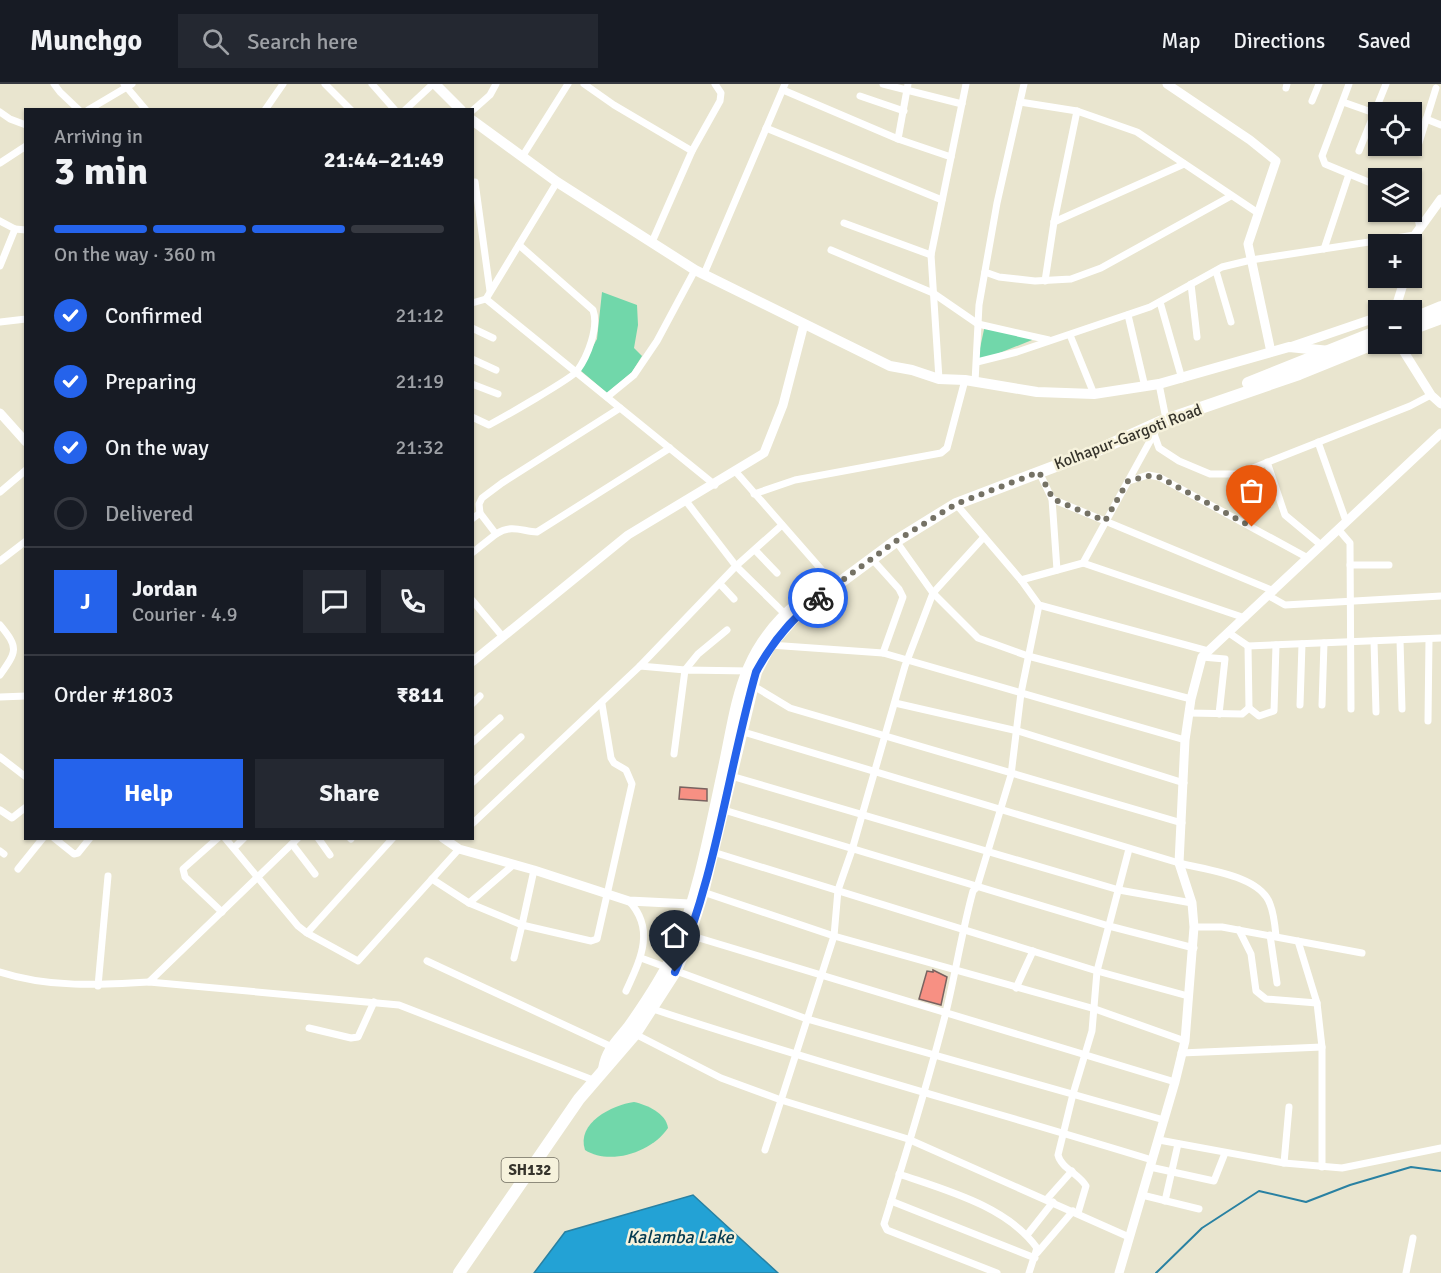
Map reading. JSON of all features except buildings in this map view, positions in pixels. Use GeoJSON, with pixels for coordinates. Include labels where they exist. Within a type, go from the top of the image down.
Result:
{"type":"FeatureCollection","features":[{"type":"Feature","properties":{"kind":"main road"},"geometry":{"type":"LineString","coordinates":[[434,84],[459,108]]}},
{"type":"Feature","properties":{"kind":"main road"},"geometry":{"type":"LineString","coordinates":[[474,121],[556,183],[699,272],[890,366],[939,379],[970,381],[1037,392],[1094,394],[1182,379],[1289,347],[1330,351]]}},
{"type":"Feature","properties":{"kind":"main road"},"geometry":{"type":"LineString","coordinates":[[1422,315],[1441,307]]}},
{"type":"Feature","properties":{"kind":"main road"},"geometry":{"type":"LineString","coordinates":[[1422,325],[1441,318]]}},
{"type":"Feature","properties":{"kind":"main road"},"geometry":{"type":"LineString","coordinates":[[616,1050],[628,1027],[670,970],[690,904],[752,671],[763,639],[907,525],[945,501],[1165,419],[1368,335]]}},
{"type":"Feature","properties":{"kind":"main road","name":"Kolhapur-Gargoti Road"},"geometry":{"type":"LineString","coordinates":[[833,582],[956,504],[1098,450],[1165,419],[1299,374],[1368,346]]}},
{"type":"Feature","properties":{"kind":"main road"},"geometry":{"type":"LineString","coordinates":[[616,1050],[635,1034],[653,1009],[689,935],[703,892],[724,810],[740,730],[752,686],[752,671],[789,617]]}},
{"type":"Feature","properties":{"kind":"main road","name":"SH132"},"geometry":{"type":"LineString","coordinates":[[459,1273],[593,1080],[604,1069],[606,1056],[616,1050]]}},
{"type":"Feature","properties":{"kind":"street"},"geometry":{"type":"LineString","coordinates":[[54,84],[77,108]]}},
{"type":"Feature","properties":{"kind":"street"},"geometry":{"type":"LineString","coordinates":[[266,108],[283,84]]}},
{"type":"Feature","properties":{"kind":"street"},"geometry":{"type":"LineString","coordinates":[[325,84],[349,108]]}},
{"type":"Feature","properties":{"kind":"street"},"geometry":{"type":"LineString","coordinates":[[372,84],[393,108]]}},
{"type":"Feature","properties":{"kind":"street"},"geometry":{"type":"LineString","coordinates":[[407,108],[434,84]]}},
{"type":"Feature","properties":{"kind":"street"},"geometry":{"type":"LineString","coordinates":[[474,109],[490,95],[496,84]]}},
{"type":"Feature","properties":{"kind":"street"},"geometry":{"type":"LineString","coordinates":[[522,157],[568,84]]}},
{"type":"Feature","properties":{"kind":"street"},"geometry":{"type":"LineString","coordinates":[[584,84],[614,105],[692,151]]}},
{"type":"Feature","properties":{"kind":"street"},"geometry":{"type":"LineString","coordinates":[[652,242],[692,151],[720,101],[721,93],[715,84]]}},
{"type":"Feature","properties":{"kind":"street"},"geometry":{"type":"LineString","coordinates":[[884,84],[907,87],[962,104]]}},
{"type":"Feature","properties":{"kind":"street"},"geometry":{"type":"LineString","coordinates":[[939,379],[931,255],[966,84]]}},
{"type":"Feature","properties":{"kind":"street"},"geometry":{"type":"LineString","coordinates":[[754,494],[795,480],[941,453],[947,448],[977,362],[979,305],[1024,84]]}},
{"type":"Feature","properties":{"kind":"street"},"geometry":{"type":"LineString","coordinates":[[1167,84],[1250,140],[1276,161],[1248,244],[1271,352]]}},
{"type":"Feature","properties":{"kind":"street"},"geometry":{"type":"LineString","coordinates":[[1312,101],[1319,84]]}},
{"type":"Feature","properties":{"kind":"street"},"geometry":{"type":"LineString","coordinates":[[1349,84],[1322,156],[1325,164],[1368,182]]}},
{"type":"Feature","properties":{"kind":"street"},"geometry":{"type":"LineString","coordinates":[[1380,102],[1386,84]]}},
{"type":"Feature","properties":{"kind":"street"},"geometry":{"type":"LineString","coordinates":[[91,108],[127,85],[144,108]]}},
{"type":"Feature","properties":{"kind":"street"},"geometry":{"type":"LineString","coordinates":[[607,397],[634,375],[699,272],[784,87],[898,139],[951,157]]}},
{"type":"Feature","properties":{"kind":"street"},"geometry":{"type":"LineString","coordinates":[[898,139],[907,87]]}},
{"type":"Feature","properties":{"kind":"street"},"geometry":{"type":"LineString","coordinates":[[1422,132],[1436,88]]}},
{"type":"Feature","properties":{"kind":"street"},"geometry":{"type":"LineString","coordinates":[[860,96],[903,111]]}},
{"type":"Feature","properties":{"kind":"street"},"geometry":{"type":"LineString","coordinates":[[1020,102],[1077,111],[1137,132],[1258,213]]}},
{"type":"Feature","properties":{"kind":"street"},"geometry":{"type":"LineString","coordinates":[[1343,102],[1368,111]]}},
{"type":"Feature","properties":{"kind":"street"},"geometry":{"type":"LineString","coordinates":[[1045,281],[1054,222],[1077,111]]}},
{"type":"Feature","properties":{"kind":"street"},"geometry":{"type":"LineString","coordinates":[[0,112],[24,124]]}},
{"type":"Feature","properties":{"kind":"street"},"geometry":{"type":"LineString","coordinates":[[1426,119],[1441,125]]}},
{"type":"Feature","properties":{"kind":"street"},"geometry":{"type":"LineString","coordinates":[[766,128],[942,200]]}},
{"type":"Feature","properties":{"kind":"street"},"geometry":{"type":"LineString","coordinates":[[1359,151],[1368,131]]}},
{"type":"Feature","properties":{"kind":"street"},"geometry":{"type":"LineString","coordinates":[[0,163],[24,147]]}},
{"type":"Feature","properties":{"kind":"street"},"geometry":{"type":"LineString","coordinates":[[1054,222],[1184,164]]}},
{"type":"Feature","properties":{"kind":"street"},"geometry":{"type":"LineString","coordinates":[[1324,249],[1349,174]]}},
{"type":"Feature","properties":{"kind":"street"},"geometry":{"type":"LineString","coordinates":[[475,182],[490,291]]}},
{"type":"Feature","properties":{"kind":"street"},"geometry":{"type":"LineString","coordinates":[[474,302],[486,299],[556,183]]}},
{"type":"Feature","properties":{"kind":"street"},"geometry":{"type":"LineString","coordinates":[[985,272],[999,277],[1045,281],[1071,279],[1101,268],[1232,196]]}},
{"type":"Feature","properties":{"kind":"street"},"geometry":{"type":"LineString","coordinates":[[977,362],[1051,341],[1128,315],[1160,302],[1216,271],[1251,260],[1417,231],[1441,199]]}},
{"type":"Feature","properties":{"kind":"street"},"geometry":{"type":"LineString","coordinates":[[0,221],[15,229],[24,230]]}},
{"type":"Feature","properties":{"kind":"street"},"geometry":{"type":"LineString","coordinates":[[1416,234],[1418,222]]}},
{"type":"Feature","properties":{"kind":"street"},"geometry":{"type":"LineString","coordinates":[[844,223],[931,255]]}},
{"type":"Feature","properties":{"kind":"street"},"geometry":{"type":"LineString","coordinates":[[0,266],[15,229]]}},
{"type":"Feature","properties":{"kind":"street"},"geometry":{"type":"LineString","coordinates":[[474,418],[489,425],[576,372],[595,332],[597,320],[593,310],[519,245]]}},
{"type":"Feature","properties":{"kind":"street"},"geometry":{"type":"LineString","coordinates":[[831,250],[933,293],[978,324],[1051,341]]}},
{"type":"Feature","properties":{"kind":"street"},"geometry":{"type":"LineString","coordinates":[[1216,271],[1231,322]]}},
{"type":"Feature","properties":{"kind":"street"},"geometry":{"type":"LineString","coordinates":[[1191,284],[1197,337]]}},
{"type":"Feature","properties":{"kind":"street"},"geometry":{"type":"LineString","coordinates":[[486,299],[714,485]]}},
{"type":"Feature","properties":{"kind":"street"},"geometry":{"type":"LineString","coordinates":[[1160,302],[1182,379]]}},
{"type":"Feature","properties":{"kind":"street"},"geometry":{"type":"LineString","coordinates":[[1128,315],[1144,387]]}},
{"type":"Feature","properties":{"kind":"street"},"geometry":{"type":"LineString","coordinates":[[0,322],[24,319]]}},
{"type":"Feature","properties":{"kind":"street"},"geometry":{"type":"LineString","coordinates":[[1289,347],[1368,320]]}},
{"type":"Feature","properties":{"kind":"street"},"geometry":{"type":"LineString","coordinates":[[474,657],[503,637],[628,535],[736,472],[764,453],[771,440],[786,394],[804,324]]}},
{"type":"Feature","properties":{"kind":"street"},"geometry":{"type":"LineString","coordinates":[[474,329],[492,338]]}},
{"type":"Feature","properties":{"kind":"street"},"geometry":{"type":"LineString","coordinates":[[1070,335],[1094,394]]}},
{"type":"Feature","properties":{"kind":"street"},"geometry":{"type":"LineString","coordinates":[[1405,354],[1431,395],[1441,404]]}},
{"type":"Feature","properties":{"kind":"street"},"geometry":{"type":"LineString","coordinates":[[474,360],[496,370]]}},
{"type":"Feature","properties":{"kind":"street"},"geometry":{"type":"LineString","coordinates":[[1083,563],[1154,434],[1165,419],[1159,384]]}},
{"type":"Feature","properties":{"kind":"street"},"geometry":{"type":"LineString","coordinates":[[474,385],[498,394]]}},
{"type":"Feature","properties":{"kind":"street"},"geometry":{"type":"LineString","coordinates":[[1154,434],[1159,448],[1179,461],[1210,474],[1238,474],[1410,406],[1431,395]]}},
{"type":"Feature","properties":{"kind":"street"},"geometry":{"type":"LineString","coordinates":[[496,534],[480,513],[479,504],[482,498],[620,408]]}},
{"type":"Feature","properties":{"kind":"street"},"geometry":{"type":"LineString","coordinates":[[2,419],[24,440]]}},
{"type":"Feature","properties":{"kind":"street"},"geometry":{"type":"LineString","coordinates":[[1119,1273],[1159,1140],[1185,1041],[1194,927],[1192,903],[1179,863],[1185,740],[1191,699],[1205,654],[1441,433]]}},
{"type":"Feature","properties":{"kind":"street"},"geometry":{"type":"LineString","coordinates":[[1318,442],[1346,521]]}},
{"type":"Feature","properties":{"kind":"street"},"geometry":{"type":"LineString","coordinates":[[474,551],[505,528],[514,527],[537,532],[670,448]]}},
{"type":"Feature","properties":{"kind":"street"},"geometry":{"type":"LineString","coordinates":[[1267,462],[1285,515],[1321,545]]}},
{"type":"Feature","properties":{"kind":"street"},"geometry":{"type":"LineString","coordinates":[[0,492],[24,472]]}},
{"type":"Feature","properties":{"kind":"street"},"geometry":{"type":"LineString","coordinates":[[736,472],[833,582]]}},
{"type":"Feature","properties":{"kind":"street"},"geometry":{"type":"LineString","coordinates":[[1039,472],[1053,499],[1057,570]]}},
{"type":"Feature","properties":{"kind":"street"},"geometry":{"type":"LineString","coordinates":[[1128,481],[1148,476],[1159,477],[1308,558]]}},
{"type":"Feature","properties":{"kind":"street"},"geometry":{"type":"LineString","coordinates":[[1053,499],[1271,594],[1285,605],[1441,596]]}},
{"type":"Feature","properties":{"kind":"street"},"geometry":{"type":"LineString","coordinates":[[686,501],[736,566],[789,617]]}},
{"type":"Feature","properties":{"kind":"street"},"geometry":{"type":"LineString","coordinates":[[956,504],[1021,580],[1039,605],[1225,659],[1219,714]]}},
{"type":"Feature","properties":{"kind":"street"},"geometry":{"type":"LineString","coordinates":[[474,518],[480,513]]}},
{"type":"Feature","properties":{"kind":"street"},"geometry":{"type":"LineString","coordinates":[[474,822],[602,704],[736,566],[782,525]]}},
{"type":"Feature","properties":{"kind":"street"},"geometry":{"type":"LineString","coordinates":[[1338,529],[1350,543],[1351,709]]}},
{"type":"Feature","properties":{"kind":"street"},"geometry":{"type":"LineString","coordinates":[[765,1150],[834,936],[838,890],[908,660],[933,593],[984,537]]}},
{"type":"Feature","properties":{"kind":"street"},"geometry":{"type":"LineString","coordinates":[[896,541],[933,593],[978,638],[1028,656],[1191,699]]}},
{"type":"Feature","properties":{"kind":"street"},"geometry":{"type":"LineString","coordinates":[[0,561],[24,543]]}},
{"type":"Feature","properties":{"kind":"street"},"geometry":{"type":"LineString","coordinates":[[754,550],[777,573]]}},
{"type":"Feature","properties":{"kind":"street"},"geometry":{"type":"LineString","coordinates":[[872,559],[899,589],[903,597],[883,653]]}},
{"type":"Feature","properties":{"kind":"street"},"geometry":{"type":"LineString","coordinates":[[1021,580],[1083,563],[1245,618]]}},
{"type":"Feature","properties":{"kind":"street"},"geometry":{"type":"LineString","coordinates":[[1350,565],[1389,565]]}},
{"type":"Feature","properties":{"kind":"street"},"geometry":{"type":"LineString","coordinates":[[720,584],[734,599]]}},
{"type":"Feature","properties":{"kind":"street"},"geometry":{"type":"LineString","coordinates":[[474,602],[503,637]]}},
{"type":"Feature","properties":{"kind":"street"},"geometry":{"type":"LineString","coordinates":[[997,1273],[887,1230],[884,1224],[946,1012],[956,971],[962,929],[1011,775],[1021,693],[1039,605]]}},
{"type":"Feature","properties":{"kind":"street"},"geometry":{"type":"LineString","coordinates":[[0,625],[14,642],[15,650],[0,675]]}},
{"type":"Feature","properties":{"kind":"street"},"geometry":{"type":"LineString","coordinates":[[674,754],[685,670],[698,654],[727,630]]}},
{"type":"Feature","properties":{"kind":"street"},"geometry":{"type":"LineString","coordinates":[[1229,633],[1248,646],[1441,638]]}},
{"type":"Feature","properties":{"kind":"street"},"geometry":{"type":"LineString","coordinates":[[1428,721],[1429,639]]}},
{"type":"Feature","properties":{"kind":"street"},"geometry":{"type":"LineString","coordinates":[[1400,640],[1402,709]]}},
{"type":"Feature","properties":{"kind":"street"},"geometry":{"type":"LineString","coordinates":[[1374,641],[1376,712]]}},
{"type":"Feature","properties":{"kind":"street"},"geometry":{"type":"LineString","coordinates":[[1322,705],[1324,643]]}},
{"type":"Feature","properties":{"kind":"street"},"geometry":{"type":"LineString","coordinates":[[1300,705],[1302,644]]}},
{"type":"Feature","properties":{"kind":"street"},"geometry":{"type":"LineString","coordinates":[[770,645],[883,653],[1185,740]]}},
{"type":"Feature","properties":{"kind":"street"},"geometry":{"type":"LineString","coordinates":[[1249,708],[1259,716],[1274,711],[1276,645]]}},
{"type":"Feature","properties":{"kind":"street"},"geometry":{"type":"LineString","coordinates":[[1248,646],[1249,708]]}},
{"type":"Feature","properties":{"kind":"street"},"geometry":{"type":"LineString","coordinates":[[640,666],[685,670],[752,671]]}},
{"type":"Feature","properties":{"kind":"street"},"geometry":{"type":"LineString","coordinates":[[752,686],[790,708],[884,734],[1011,775],[1182,823]]}},
{"type":"Feature","properties":{"kind":"street"},"geometry":{"type":"LineString","coordinates":[[0,697],[24,696]]}},
{"type":"Feature","properties":{"kind":"street"},"geometry":{"type":"LineString","coordinates":[[474,702],[480,696]]}},
{"type":"Feature","properties":{"kind":"street"},"geometry":{"type":"LineString","coordinates":[[895,703],[1018,731],[1184,783]]}},
{"type":"Feature","properties":{"kind":"street"},"geometry":{"type":"LineString","coordinates":[[432,879],[469,903],[522,925],[595,942],[608,895],[632,784],[626,770],[614,763],[611,758],[602,704]]}},
{"type":"Feature","properties":{"kind":"street"},"geometry":{"type":"LineString","coordinates":[[1189,713],[1242,714],[1249,708]]}},
{"type":"Feature","properties":{"kind":"street"},"geometry":{"type":"LineString","coordinates":[[474,742],[500,718]]}},
{"type":"Feature","properties":{"kind":"street"},"geometry":{"type":"LineString","coordinates":[[740,730],[1129,849],[1229,875],[1250,883],[1263,892],[1270,902],[1277,983]]}},
{"type":"Feature","properties":{"kind":"street"},"geometry":{"type":"LineString","coordinates":[[474,781],[521,737]]}},
{"type":"Feature","properties":{"kind":"street"},"geometry":{"type":"LineString","coordinates":[[0,757],[24,775]]}},
{"type":"Feature","properties":{"kind":"street"},"geometry":{"type":"LineString","coordinates":[[731,776],[1119,890],[1192,903]]}},
{"type":"Feature","properties":{"kind":"street"},"geometry":{"type":"LineString","coordinates":[[0,810],[12,818],[24,809]]}},
{"type":"Feature","properties":{"kind":"street"},"geometry":{"type":"LineString","coordinates":[[724,810],[1109,926],[1194,948]]}},
{"type":"Feature","properties":{"kind":"street"},"geometry":{"type":"LineString","coordinates":[[18,869],[41,840]]}},
{"type":"Feature","properties":{"kind":"street"},"geometry":{"type":"LineString","coordinates":[[57,840],[75,854],[88,840]]}},
{"type":"Feature","properties":{"kind":"street"},"geometry":{"type":"LineString","coordinates":[[216,840],[183,870],[185,877],[222,912]]}},
{"type":"Feature","properties":{"kind":"street"},"geometry":{"type":"LineString","coordinates":[[227,840],[259,876],[298,926],[358,961],[432,879],[452,842],[513,866],[534,870],[629,901],[690,904]]}},
{"type":"Feature","properties":{"kind":"street"},"geometry":{"type":"LineString","coordinates":[[234,848],[242,840]]}},
{"type":"Feature","properties":{"kind":"street"},"geometry":{"type":"LineString","coordinates":[[319,840],[330,855]]}},
{"type":"Feature","properties":{"kind":"street"},"geometry":{"type":"LineString","coordinates":[[307,933],[391,840]]}},
{"type":"Feature","properties":{"kind":"street"},"geometry":{"type":"LineString","coordinates":[[149,982],[295,841],[315,874]]}},
{"type":"Feature","properties":{"kind":"street"},"geometry":{"type":"LineString","coordinates":[[1036,1255],[1075,1212],[1086,1188],[1080,1178],[1058,1158],[1073,1094],[1092,1031],[1098,971],[1129,849]]}},
{"type":"Feature","properties":{"kind":"street"},"geometry":{"type":"LineString","coordinates":[[713,852],[1098,971],[1188,996]]}},
{"type":"Feature","properties":{"kind":"street"},"geometry":{"type":"LineString","coordinates":[[469,903],[513,866]]}},
{"type":"Feature","properties":{"kind":"street"},"geometry":{"type":"LineString","coordinates":[[514,958],[534,870]]}},
{"type":"Feature","properties":{"kind":"street"},"geometry":{"type":"LineString","coordinates":[[98,986],[108,876]]}},
{"type":"Feature","properties":{"kind":"street"},"geometry":{"type":"LineString","coordinates":[[703,892],[834,936],[1095,1009],[1185,1041]]}},
{"type":"Feature","properties":{"kind":"street"},"geometry":{"type":"LineString","coordinates":[[626,991],[641,958],[644,927],[640,913],[629,901]]}},
{"type":"Feature","properties":{"kind":"street"},"geometry":{"type":"LineString","coordinates":[[1194,927],[1239,930],[1362,953]]}},
{"type":"Feature","properties":{"kind":"street"},"geometry":{"type":"LineString","coordinates":[[1239,930],[1251,954],[1256,992],[1266,999],[1317,1003]]}},
{"type":"Feature","properties":{"kind":"street"},"geometry":{"type":"LineString","coordinates":[[689,935],[1175,1082]]}},
{"type":"Feature","properties":{"kind":"street"},"geometry":{"type":"LineString","coordinates":[[1298,940],[1317,1003],[1322,1047],[1322,1167]]}},
{"type":"Feature","properties":{"kind":"street"},"geometry":{"type":"LineString","coordinates":[[1016,988],[1033,951]]}},
{"type":"Feature","properties":{"kind":"street"},"geometry":{"type":"LineString","coordinates":[[641,958],[807,1019],[1164,1120]]}},
{"type":"Feature","properties":{"kind":"street"},"geometry":{"type":"LineString","coordinates":[[427,961],[616,1050]]}},
{"type":"Feature","properties":{"kind":"street"},"geometry":{"type":"LineString","coordinates":[[0,972],[27,981],[98,986],[149,982],[399,1005],[593,1080]]}},
{"type":"Feature","properties":{"kind":"street"},"geometry":{"type":"LineString","coordinates":[[309,1028],[351,1038],[358,1037],[374,1002]]}},
{"type":"Feature","properties":{"kind":"street"},"geometry":{"type":"LineString","coordinates":[[653,1009],[795,1056],[1063,1133],[1172,1172],[1214,1181],[1225,1153]]}},
{"type":"Feature","properties":{"kind":"street"},"geometry":{"type":"LineString","coordinates":[[635,1034],[721,1078],[781,1100],[909,1139],[1129,1237]]}},
{"type":"Feature","properties":{"kind":"street"},"geometry":{"type":"LineString","coordinates":[[1181,1053],[1322,1047]]}},
{"type":"Feature","properties":{"kind":"street"},"geometry":{"type":"LineString","coordinates":[[1284,1163],[1289,1107]]}},
{"type":"Feature","properties":{"kind":"street"},"geometry":{"type":"LineString","coordinates":[[1159,1140],[1284,1163],[1342,1168],[1441,1148]]}},
{"type":"Feature","properties":{"kind":"street"},"geometry":{"type":"LineString","coordinates":[[1165,1201],[1178,1144]]}},
{"type":"Feature","properties":{"kind":"street"},"geometry":{"type":"LineString","coordinates":[[1027,1235],[1072,1171]]}},
{"type":"Feature","properties":{"kind":"street"},"geometry":{"type":"LineString","coordinates":[[899,1174],[968,1198],[1027,1235],[1037,1248],[1029,1273]]}},
{"type":"Feature","properties":{"kind":"street"},"geometry":{"type":"LineString","coordinates":[[1142,1195],[1200,1209]]}},
{"type":"Feature","properties":{"kind":"street"},"geometry":{"type":"LineString","coordinates":[[891,1201],[1036,1255]]}},
{"type":"Feature","properties":{"kind":"street"},"geometry":{"type":"LineString","coordinates":[[1406,1273],[1413,1238]]}},
{"type":"Feature","properties":{"kind":"green space"},"geometry":{"type":"Polygon","coordinates":[[[602,292],[637,305],[638,325],[634,348],[642,356],[632,372],[607,393],[580,370],[597,339],[602,292]]]}},
{"type":"Feature","properties":{"kind":"green space"},"geometry":{"type":"Polygon","coordinates":[[[985,325],[1037,338],[977,362],[985,325]]]}},
{"type":"Feature","properties":{"kind":"green space"},"geometry":{"type":"Polygon","coordinates":[[[634,1102],[650,1108],[664,1118],[668,1128],[661,1136],[652,1144],[630,1154],[606,1157],[585,1150],[586,1132],[598,1117],[606,1111],[634,1102]]]}},
{"type":"Feature","properties":{"kind":"water","name":"Kalamba Lake"},"geometry":{"type":"Polygon","coordinates":[[[693,1195],[778,1273],[534,1273],[565,1232],[693,1195]]]}},
{"type":"Feature","properties":{"kind":"waterway"},"geometry":{"type":"LineString","coordinates":[[1156,1273],[1202,1228],[1259,1191],[1306,1202],[1350,1185],[1411,1167],[1441,1171]]}},
{"type":"Feature","properties":{"kind":"way so far"},"geometry":{"type":"LineString","coordinates":[[818,598],[896,541],[956,504],[1039,472],[1053,499],[1105,521],[1128,481],[1148,476],[1159,477],[1252,527]]}},
{"type":"Feature","properties":{"kind":"route"},"geometry":{"type":"LineString","coordinates":[[675,972],[685,949],[703,892],[724,810],[740,730],[756,672],[770,645],[792,620],[818,598]]}}]}
